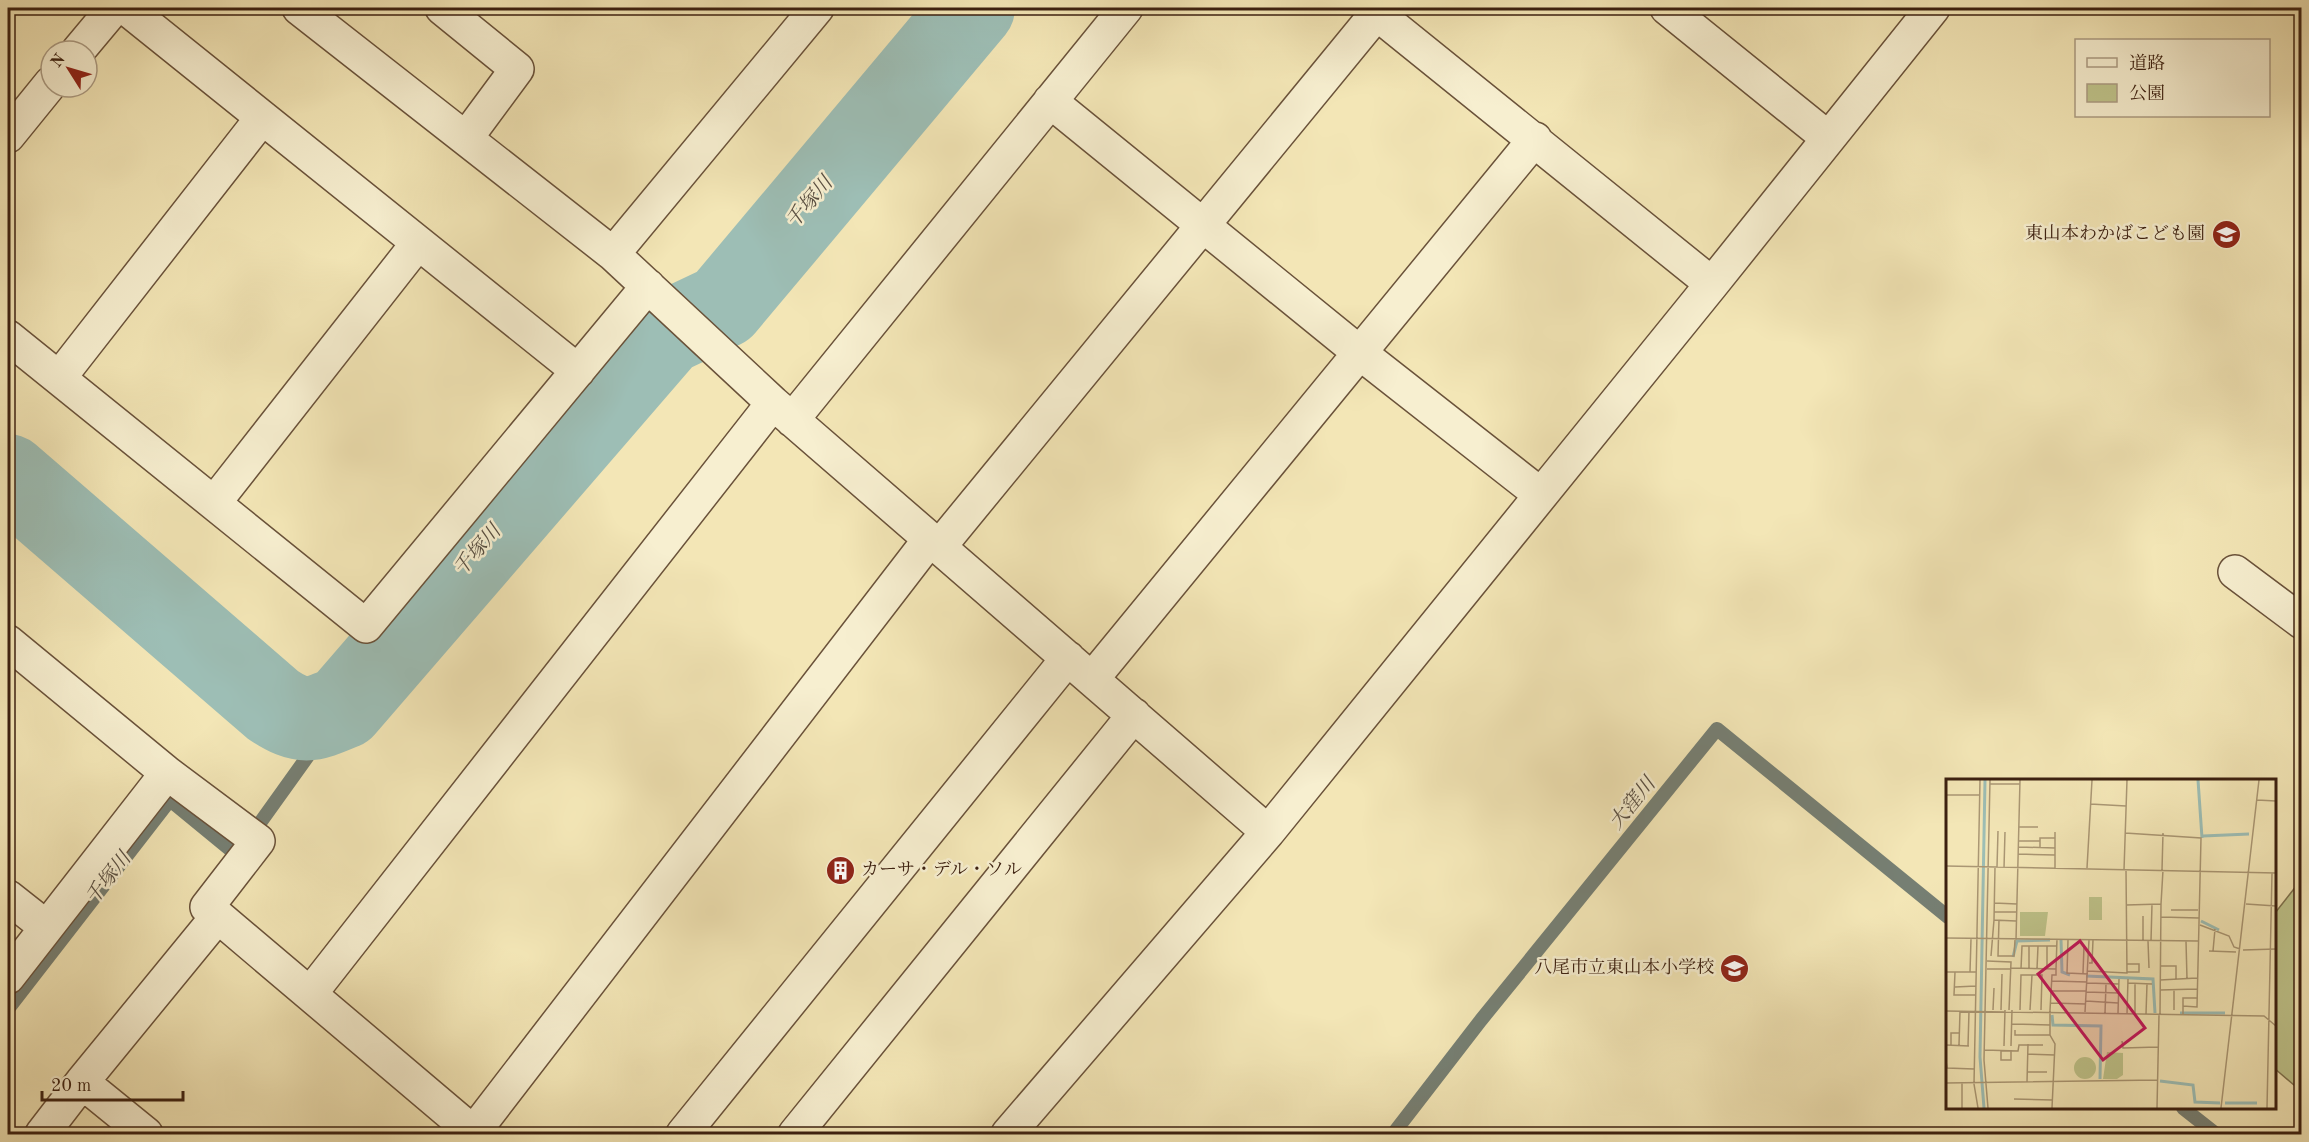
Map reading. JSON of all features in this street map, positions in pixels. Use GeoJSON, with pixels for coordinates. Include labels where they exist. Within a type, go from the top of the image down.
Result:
{"type":"FeatureCollection","features":[{"type":"Feature","properties":{"kind":"street"},"geometry":{"type":"LineString","coordinates":[[88,39],[114,8]]}},
{"type":"Feature","properties":{"kind":"street"},"geometry":{"type":"LineString","coordinates":[[126,8],[578,371]]}},
{"type":"Feature","properties":{"kind":"street"},"geometry":{"type":"LineString","coordinates":[[299,8],[613,254],[782,411],[1268,832]]}},
{"type":"Feature","properties":{"kind":"street"},"geometry":{"type":"LineString","coordinates":[[442,8],[517,69],[466,138]]}},
{"type":"Feature","properties":{"kind":"street"},"geometry":{"type":"LineString","coordinates":[[613,254],[817,8]]}},
{"type":"Feature","properties":{"kind":"street"},"geometry":{"type":"LineString","coordinates":[[310,994],[782,411],[1050,101],[1126,8]]}},
{"type":"Feature","properties":{"kind":"street"},"geometry":{"type":"LineString","coordinates":[[1667,8],[1828,138]]}},
{"type":"Feature","properties":{"kind":"street"},"geometry":{"type":"LineString","coordinates":[[1008,1134],[1268,832],[1933,8]]}},
{"type":"Feature","properties":{"kind":"street"},"geometry":{"type":"LineString","coordinates":[[8,642],[167,773],[258,841],[207,907],[474,1134],[935,543],[1204,225],[1373,10],[1712,284]]}},
{"type":"Feature","properties":{"kind":"street"},"geometry":{"type":"LineString","coordinates":[[8,136],[39,98]]}},
{"type":"Feature","properties":{"kind":"street"},"geometry":{"type":"LineString","coordinates":[[1050,101],[1360,353],[1541,495]]}},
{"type":"Feature","properties":{"kind":"street"},"geometry":{"type":"LineString","coordinates":[[59,378],[262,118]]}},
{"type":"Feature","properties":{"kind":"street"},"geometry":{"type":"LineString","coordinates":[[1092,679],[1534,139]]}},
{"type":"Feature","properties":{"kind":"street"},"geometry":{"type":"LineString","coordinates":[[214,503],[418,243]]}},
{"type":"Feature","properties":{"kind":"street"},"geometry":{"type":"LineString","coordinates":[[8,337],[366,626],[648,286]]}},
{"type":"Feature","properties":{"kind":"street"},"geometry":{"type":"LineString","coordinates":[[2235,572],[2301,622]]}},
{"type":"Feature","properties":{"kind":"street"},"geometry":{"type":"LineString","coordinates":[[683,1134],[1068,658]]}},
{"type":"Feature","properties":{"kind":"street"},"geometry":{"type":"LineString","coordinates":[[795,1134],[1134,715]]}},
{"type":"Feature","properties":{"kind":"street"},"geometry":{"type":"LineString","coordinates":[[8,977],[167,773]]}},
{"type":"Feature","properties":{"kind":"street"},"geometry":{"type":"LineString","coordinates":[[8,897],[46,927]]}},
{"type":"Feature","properties":{"kind":"street"},"geometry":{"type":"LineString","coordinates":[[42,1134],[218,916]]}},
{"type":"Feature","properties":{"kind":"street"},"geometry":{"type":"LineString","coordinates":[[82,1082],[146,1134]]}},
{"type":"Feature","properties":{"kind":"green space"},"geometry":{"type":"Polygon","coordinates":[[[2301,880],[2301,1091],[2276,1070],[2276,912],[2301,880]]]}},
{"type":"Feature","properties":{"kind":"waterway","name":"千塚川"},"geometry":{"type":"LineString","coordinates":[[8,476],[273,705],[300,718],[323,715],[343,707],[666,333],[723,306],[973,8]]}},
{"type":"Feature","properties":{"kind":"waterway","name":"千塚川"},"geometry":{"type":"LineString","coordinates":[[8,1009],[170,800],[237,855],[343,707]]}},
{"type":"Feature","properties":{"kind":"waterway","name":"大窪川"},"geometry":{"type":"LineString","coordinates":[[1393,1134],[1481,1020],[1717,729],[1946,915]]}},
{"type":"Feature","properties":{"kind":"waterway","name":"大窪川"},"geometry":{"type":"LineString","coordinates":[[2184,1109],[2216,1134]]}},
{"type":"Feature","properties":{"kind":"place","name":"東山本わかばこども園"},"geometry":{"type":"Point","coordinates":[2226,234]}},
{"type":"Feature","properties":{"kind":"place","name":"カーサ・デル・ソル"},"geometry":{"type":"Point","coordinates":[840,870]}},
{"type":"Feature","properties":{"kind":"place","name":"八尾市立東山本小学校"},"geometry":{"type":"Point","coordinates":[1735,968]}}]}
